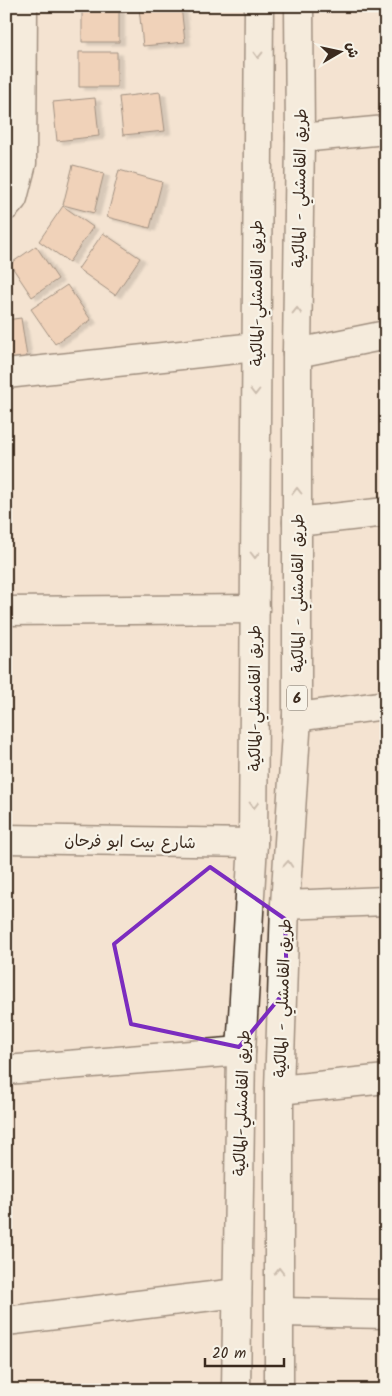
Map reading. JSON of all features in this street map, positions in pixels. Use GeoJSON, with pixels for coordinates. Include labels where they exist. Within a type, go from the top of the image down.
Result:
{"type":"FeatureCollection","features":[{"type":"Feature","properties":{"kind":"main road"},"geometry":{"type":"LineString","coordinates":[[6,206],[13,198],[22,164],[23,6]]}},
{"type":"Feature","properties":{"kind":"main road","name":"طريق القامشلي-المالكية"},"geometry":{"type":"LineString","coordinates":[[236,1390],[241,1051],[253,843],[255,347],[259,6]]}},
{"type":"Feature","properties":{"kind":"main road","name":"طريق القامشلي - المالكية"},"geometry":{"type":"LineString","coordinates":[[279,1390],[279,1090],[285,905],[297,717],[299,6]]}},
{"type":"Feature","properties":{"kind":"main road"},"geometry":{"type":"LineString","coordinates":[[300,138],[386,130]]}},
{"type":"Feature","properties":{"kind":"main road"},"geometry":{"type":"LineString","coordinates":[[297,353],[386,335]]}},
{"type":"Feature","properties":{"kind":"main road"},"geometry":{"type":"LineString","coordinates":[[6,374],[255,347]]}},
{"type":"Feature","properties":{"kind":"main road"},"geometry":{"type":"LineString","coordinates":[[297,522],[386,512]]}},
{"type":"Feature","properties":{"kind":"main road"},"geometry":{"type":"LineString","coordinates":[[6,611],[255,609]]}},
{"type":"Feature","properties":{"kind":"main road"},"geometry":{"type":"LineString","coordinates":[[297,717],[386,705]]}},
{"type":"Feature","properties":{"kind":"main road","name":"شارع بيت ابو فرحان"},"geometry":{"type":"LineString","coordinates":[[6,839],[253,843]]}},
{"type":"Feature","properties":{"kind":"main road"},"geometry":{"type":"LineString","coordinates":[[285,905],[386,901]]}},
{"type":"Feature","properties":{"kind":"main road"},"geometry":{"type":"LineString","coordinates":[[6,1070],[241,1051]]}},
{"type":"Feature","properties":{"kind":"main road"},"geometry":{"type":"LineString","coordinates":[[279,1090],[386,1079]]}},
{"type":"Feature","properties":{"kind":"main road"},"geometry":{"type":"LineString","coordinates":[[6,1321],[237,1293]]}},
{"type":"Feature","properties":{"kind":"main road"},"geometry":{"type":"LineString","coordinates":[[280,1312],[386,1314]]}},
{"type":"Feature","properties":{"kind":"highlighted area"},"geometry":{"type":"Polygon","coordinates":[[[210,867],[285,919],[287,989],[239,1047],[131,1024],[114,944],[210,867]]]}},
{"type":"Feature","properties":{"kind":"building"},"geometry":{"type":"Polygon","coordinates":[[[181,6],[185,42],[143,46],[139,8],[181,6]]]}},
{"type":"Feature","properties":{"kind":"building"},"geometry":{"type":"Polygon","coordinates":[[[82,7],[119,7],[119,42],[82,42],[82,7]]]}},
{"type":"Feature","properties":{"kind":"building"},"geometry":{"type":"Polygon","coordinates":[[[79,52],[117,52],[117,87],[79,87],[79,52]]]}},
{"type":"Feature","properties":{"kind":"building"},"geometry":{"type":"Polygon","coordinates":[[[160,92],[165,131],[123,135],[119,97],[160,92]]]}},
{"type":"Feature","properties":{"kind":"building"},"geometry":{"type":"Polygon","coordinates":[[[6,98],[9,98],[13,137],[6,137],[6,98]]]}},
{"type":"Feature","properties":{"kind":"building"},"geometry":{"type":"Polygon","coordinates":[[[95,98],[99,136],[57,141],[53,102],[95,98]]]}},
{"type":"Feature","properties":{"kind":"building"},"geometry":{"type":"Polygon","coordinates":[[[73,165],[104,173],[94,213],[63,205],[73,165]]]}},
{"type":"Feature","properties":{"kind":"building"},"geometry":{"type":"Polygon","coordinates":[[[119,170],[162,182],[150,228],[107,217],[119,170]]]}},
{"type":"Feature","properties":{"kind":"building"},"geometry":{"type":"Polygon","coordinates":[[[63,206],[93,227],[69,262],[39,241],[63,206]]]}},
{"type":"Feature","properties":{"kind":"building"},"geometry":{"type":"Polygon","coordinates":[[[103,233],[140,258],[115,295],[78,269],[103,233]]]}},
{"type":"Feature","properties":{"kind":"building"},"geometry":{"type":"Polygon","coordinates":[[[36,246],[58,279],[32,297],[10,264],[36,246]]]}},
{"type":"Feature","properties":{"kind":"building"},"geometry":{"type":"Polygon","coordinates":[[[67,285],[91,320],[55,344],[31,309],[67,285]]]}},
{"type":"Feature","properties":{"kind":"building"},"geometry":{"type":"Polygon","coordinates":[[[21,318],[27,357],[6,360],[6,320],[21,318]]]}}]}
